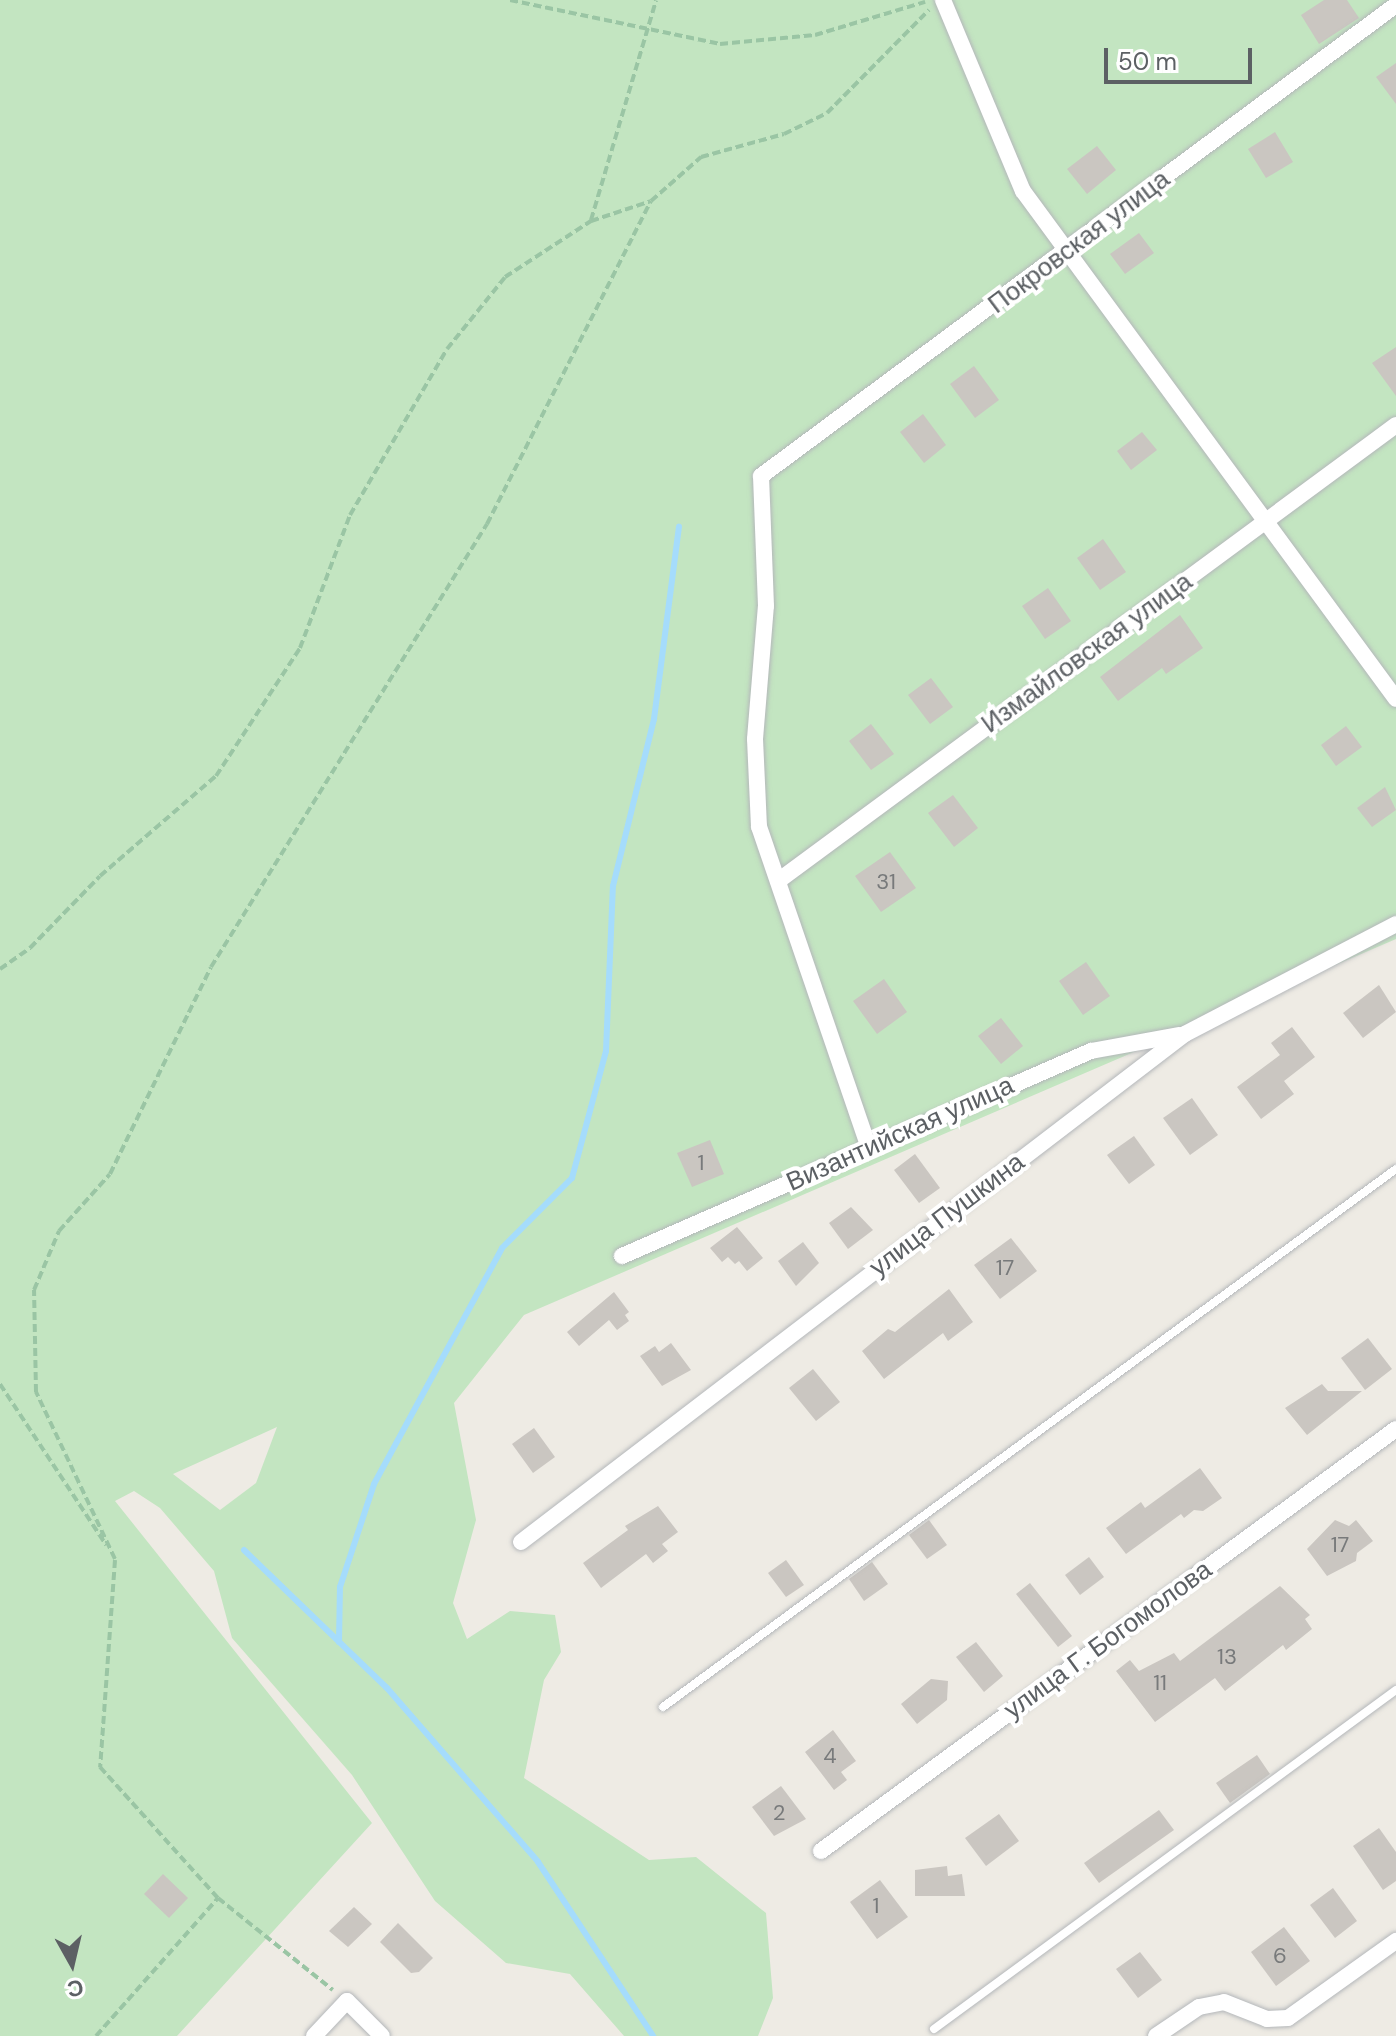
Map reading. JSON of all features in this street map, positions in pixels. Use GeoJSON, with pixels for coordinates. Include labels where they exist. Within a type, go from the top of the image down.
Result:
{"type":"FeatureCollection","features":[{"type":"Feature","properties":{"kind":"street"},"geometry":{"type":"LineString","coordinates":[[941,0],[1023,191],[1396,699]]}},
{"type":"Feature","properties":{"kind":"street","name":"Покровская улица"},"geometry":{"type":"LineString","coordinates":[[778,881],[759,827],[755,739],[766,606],[761,476],[1396,5]]}},
{"type":"Feature","properties":{"kind":"street","name":"Измайловская улица"},"geometry":{"type":"LineString","coordinates":[[778,881],[1396,425]]}},
{"type":"Feature","properties":{"kind":"street"},"geometry":{"type":"LineString","coordinates":[[778,881],[869,1148]]}},
{"type":"Feature","properties":{"kind":"street","name":"улица Пушкина"},"geometry":{"type":"LineString","coordinates":[[521,1542],[1185,1034],[1396,924]]}},
{"type":"Feature","properties":{"kind":"street","name":"Византийская улица"},"geometry":{"type":"LineString","coordinates":[[622,1256],[1091,1051],[1185,1034]]}},
{"type":"Feature","properties":{"kind":"street","name":"улица Г. Богомолова"},"geometry":{"type":"LineString","coordinates":[[821,1851],[1396,1429]]}},
{"type":"Feature","properties":{"kind":"street"},"geometry":{"type":"LineString","coordinates":[[1156,2036],[1199,2007],[1224,2002],[1267,2019],[1288,2018],[1396,1941]]}},
{"type":"Feature","properties":{"kind":"street"},"geometry":{"type":"LineString","coordinates":[[314,2036],[347,2001],[382,2036]]}},
{"type":"Feature","properties":{"kind":"lane"},"geometry":{"type":"LineString","coordinates":[[663,1707],[1396,1169]]}},
{"type":"Feature","properties":{"kind":"lane"},"geometry":{"type":"LineString","coordinates":[[934,2029],[1396,1690]]}},
{"type":"Feature","properties":{"kind":"path"},"geometry":{"type":"LineString","coordinates":[[510,0],[720,44],[815,35],[931,0]]}},
{"type":"Feature","properties":{"kind":"path"},"geometry":{"type":"LineString","coordinates":[[591,221],[656,0]]}},
{"type":"Feature","properties":{"kind":"path"},"geometry":{"type":"LineString","coordinates":[[347,2001],[218,1898],[100,1767],[115,1559],[36,1392],[34,1290],[59,1231],[110,1174],[211,967],[487,524],[651,201],[701,157],[784,134],[827,113],[941,0]]}},
{"type":"Feature","properties":{"kind":"path"},"geometry":{"type":"LineString","coordinates":[[0,969],[30,948],[100,876],[216,776],[300,648],[350,515],[447,349],[505,277],[591,221],[651,201]]}},
{"type":"Feature","properties":{"kind":"path"},"geometry":{"type":"LineString","coordinates":[[0,1384],[115,1559]]}},
{"type":"Feature","properties":{"kind":"path"},"geometry":{"type":"LineString","coordinates":[[96,2036],[218,1898]]}},
{"type":"Feature","properties":{"kind":"green space"},"geometry":{"type":"Polygon","coordinates":[[[0,0],[1396,0],[1396,939],[524,1315],[454,1403],[476,1520],[453,1603],[467,1639],[510,1611],[555,1615],[561,1652],[544,1680],[524,1778],[649,1860],[696,1857],[766,1913],[773,1998],[758,2036],[624,2036],[570,1974],[506,1963],[435,1901],[352,1775],[232,1638],[214,1571],[160,1508],[134,1491],[115,1501],[372,1823],[177,2036],[0,2036],[0,0]],[[277,1427],[173,1474],[220,1510],[256,1483],[277,1427]]]}},
{"type":"Feature","properties":{"kind":"building"},"geometry":{"type":"Polygon","coordinates":[[[1324,0],[1347,0],[1359,18],[1319,44],[1301,15],[1324,0]]]}},
{"type":"Feature","properties":{"kind":"building"},"geometry":{"type":"Polygon","coordinates":[[[1396,63],[1396,104],[1376,77],[1396,63]]]}},
{"type":"Feature","properties":{"kind":"building"},"geometry":{"type":"Polygon","coordinates":[[[1275,132],[1293,162],[1266,178],[1248,149],[1275,132]]]}},
{"type":"Feature","properties":{"kind":"building"},"geometry":{"type":"Polygon","coordinates":[[[1097,146],[1116,170],[1087,194],[1067,169],[1097,146]]]}},
{"type":"Feature","properties":{"kind":"building"},"geometry":{"type":"Polygon","coordinates":[[[1139,233],[1154,253],[1125,274],[1110,254],[1139,233]]]}},
{"type":"Feature","properties":{"kind":"building"},"geometry":{"type":"Polygon","coordinates":[[[1396,347],[1396,396],[1372,363],[1396,347]]]}},
{"type":"Feature","properties":{"kind":"building"},"geometry":{"type":"Polygon","coordinates":[[[974,366],[999,400],[975,418],[950,384],[974,366]]]}},
{"type":"Feature","properties":{"kind":"building"},"geometry":{"type":"Polygon","coordinates":[[[923,414],[946,445],[924,463],[900,432],[923,414]]]}},
{"type":"Feature","properties":{"kind":"building"},"geometry":{"type":"Polygon","coordinates":[[[1142,432],[1157,450],[1131,470],[1117,451],[1142,432]]]}},
{"type":"Feature","properties":{"kind":"building"},"geometry":{"type":"Polygon","coordinates":[[[1103,539],[1126,572],[1100,590],[1077,558],[1103,539]]]}},
{"type":"Feature","properties":{"kind":"building"},"geometry":{"type":"Polygon","coordinates":[[[1048,588],[1071,621],[1045,639],[1022,606],[1048,588]]]}},
{"type":"Feature","properties":{"kind":"building"},"geometry":{"type":"Polygon","coordinates":[[[1180,615],[1203,648],[1166,674],[1162,668],[1118,701],[1100,677],[1180,615]]]}},
{"type":"Feature","properties":{"kind":"building"},"geometry":{"type":"Polygon","coordinates":[[[931,678],[953,707],[930,724],[908,695],[931,678]]]}},
{"type":"Feature","properties":{"kind":"building"},"geometry":{"type":"Polygon","coordinates":[[[871,724],[894,754],[871,770],[849,741],[871,724]]]}},
{"type":"Feature","properties":{"kind":"building"},"geometry":{"type":"Polygon","coordinates":[[[1346,726],[1362,747],[1336,766],[1321,745],[1346,726]]]}},
{"type":"Feature","properties":{"kind":"building"},"geometry":{"type":"Polygon","coordinates":[[[1385,787],[1396,810],[1372,827],[1357,808],[1385,787]]]}},
{"type":"Feature","properties":{"kind":"building"},"geometry":{"type":"Polygon","coordinates":[[[953,795],[978,828],[954,847],[928,813],[953,795]]]}},
{"type":"Feature","properties":{"kind":"building"},"geometry":{"type":"Polygon","coordinates":[[[890,852],[916,888],[881,912],[855,876],[890,852]]]}},
{"type":"Feature","properties":{"kind":"building"},"geometry":{"type":"Polygon","coordinates":[[[1086,962],[1110,996],[1083,1015],[1059,981],[1086,962]]]}},
{"type":"Feature","properties":{"kind":"building"},"geometry":{"type":"Polygon","coordinates":[[[884,979],[907,1012],[877,1034],[853,1001],[884,979]]]}},
{"type":"Feature","properties":{"kind":"building"},"geometry":{"type":"Polygon","coordinates":[[[1379,985],[1396,1012],[1363,1038],[1343,1013],[1379,985]]]}},
{"type":"Feature","properties":{"kind":"building"},"geometry":{"type":"Polygon","coordinates":[[[1001,1018],[1023,1046],[1001,1064],[978,1036],[1001,1018]]]}},
{"type":"Feature","properties":{"kind":"building"},"geometry":{"type":"Polygon","coordinates":[[[1292,1027],[1315,1057],[1284,1081],[1294,1094],[1261,1119],[1237,1087],[1280,1055],[1271,1043],[1292,1027]]]}},
{"type":"Feature","properties":{"kind":"building"},"geometry":{"type":"Polygon","coordinates":[[[1192,1098],[1218,1135],[1190,1155],[1163,1118],[1192,1098]]]}},
{"type":"Feature","properties":{"kind":"building"},"geometry":{"type":"Polygon","coordinates":[[[1134,1136],[1155,1165],[1129,1184],[1107,1155],[1134,1136]]]}},
{"type":"Feature","properties":{"kind":"building"},"geometry":{"type":"Polygon","coordinates":[[[710,1140],[724,1174],[692,1187],[677,1153],[710,1140]]]}},
{"type":"Feature","properties":{"kind":"building"},"geometry":{"type":"Polygon","coordinates":[[[915,1154],[940,1188],[919,1203],[894,1170],[915,1154]]]}},
{"type":"Feature","properties":{"kind":"building"},"geometry":{"type":"Polygon","coordinates":[[[851,1207],[873,1230],[848,1249],[829,1223],[851,1207]]]}},
{"type":"Feature","properties":{"kind":"building"},"geometry":{"type":"Polygon","coordinates":[[[737,1227],[763,1258],[747,1271],[739,1261],[735,1264],[728,1257],[722,1262],[710,1248],[737,1227]]]}},
{"type":"Feature","properties":{"kind":"building"},"geometry":{"type":"Polygon","coordinates":[[[1011,1238],[1037,1271],[1000,1299],[974,1265],[1011,1238]]]}},
{"type":"Feature","properties":{"kind":"building"},"geometry":{"type":"Polygon","coordinates":[[[803,1242],[819,1263],[796,1286],[778,1261],[803,1242]]]}},
{"type":"Feature","properties":{"kind":"building"},"geometry":{"type":"Polygon","coordinates":[[[949,1289],[973,1322],[948,1341],[943,1333],[884,1379],[862,1351],[888,1329],[895,1332],[949,1289]]]}},
{"type":"Feature","properties":{"kind":"building"},"geometry":{"type":"Polygon","coordinates":[[[614,1292],[629,1312],[625,1315],[629,1321],[617,1330],[609,1320],[579,1346],[567,1332],[614,1292]]]}},
{"type":"Feature","properties":{"kind":"building"},"geometry":{"type":"Polygon","coordinates":[[[1368,1338],[1392,1369],[1365,1390],[1341,1358],[1368,1338]]]}},
{"type":"Feature","properties":{"kind":"building"},"geometry":{"type":"Polygon","coordinates":[[[671,1343],[691,1370],[662,1386],[640,1356],[655,1346],[659,1352],[671,1343]]]}},
{"type":"Feature","properties":{"kind":"building"},"geometry":{"type":"Polygon","coordinates":[[[813,1369],[840,1402],[816,1421],[789,1388],[813,1369]]]}},
{"type":"Feature","properties":{"kind":"building"},"geometry":{"type":"Polygon","coordinates":[[[1322,1384],[1328,1391],[1362,1391],[1307,1435],[1285,1408],[1322,1384]]]}},
{"type":"Feature","properties":{"kind":"building"},"geometry":{"type":"Polygon","coordinates":[[[534,1428],[555,1457],[533,1473],[512,1444],[534,1428]]]}},
{"type":"Feature","properties":{"kind":"building"},"geometry":{"type":"Polygon","coordinates":[[[1200,1468],[1222,1498],[1203,1511],[1194,1510],[1184,1518],[1181,1514],[1126,1554],[1106,1528],[1141,1502],[1145,1508],[1200,1468]]]}},
{"type":"Feature","properties":{"kind":"building"},"geometry":{"type":"Polygon","coordinates":[[[658,1506],[678,1532],[662,1544],[668,1551],[653,1563],[646,1554],[601,1588],[583,1563],[628,1530],[625,1526],[658,1506]]]}},
{"type":"Feature","properties":{"kind":"building"},"geometry":{"type":"Polygon","coordinates":[[[929,1520],[947,1545],[927,1559],[909,1535],[929,1520]]]}},
{"type":"Feature","properties":{"kind":"building"},"geometry":{"type":"Polygon","coordinates":[[[1335,1520],[1349,1526],[1356,1520],[1373,1541],[1357,1553],[1356,1561],[1327,1576],[1307,1549],[1335,1520]]]}},
{"type":"Feature","properties":{"kind":"building"},"geometry":{"type":"Polygon","coordinates":[[[1089,1557],[1104,1577],[1080,1595],[1065,1575],[1089,1557]]]}},
{"type":"Feature","properties":{"kind":"building"},"geometry":{"type":"Polygon","coordinates":[[[786,1560],[804,1585],[786,1597],[768,1573],[786,1560]]]}},
{"type":"Feature","properties":{"kind":"building"},"geometry":{"type":"Polygon","coordinates":[[[872,1562],[888,1584],[864,1601],[849,1579],[872,1562]]]}},
{"type":"Feature","properties":{"kind":"building"},"geometry":{"type":"Polygon","coordinates":[[[1030,1583],[1072,1636],[1058,1647],[1016,1594],[1030,1583]]]}},
{"type":"Feature","properties":{"kind":"building"},"geometry":{"type":"Polygon","coordinates":[[[1280,1586],[1310,1615],[1305,1619],[1312,1629],[1286,1650],[1283,1645],[1225,1691],[1215,1678],[1155,1722],[1116,1671],[1130,1660],[1139,1671],[1174,1653],[1180,1661],[1280,1586]]]}},
{"type":"Feature","properties":{"kind":"building"},"geometry":{"type":"Polygon","coordinates":[[[976,1642],[1003,1676],[984,1692],[956,1657],[976,1642]]]}},
{"type":"Feature","properties":{"kind":"building"},"geometry":{"type":"Polygon","coordinates":[[[931,1679],[948,1681],[947,1700],[917,1724],[901,1704],[931,1679]]]}},
{"type":"Feature","properties":{"kind":"building"},"geometry":{"type":"Polygon","coordinates":[[[833,1730],[856,1761],[841,1772],[847,1780],[834,1790],[805,1752],[833,1730]]]}},
{"type":"Feature","properties":{"kind":"building"},"geometry":{"type":"Polygon","coordinates":[[[1257,1755],[1270,1774],[1230,1803],[1216,1783],[1257,1755]]]}},
{"type":"Feature","properties":{"kind":"building"},"geometry":{"type":"Polygon","coordinates":[[[781,1786],[806,1819],[774,1836],[752,1807],[781,1786]]]}},
{"type":"Feature","properties":{"kind":"building"},"geometry":{"type":"Polygon","coordinates":[[[1159,1810],[1174,1830],[1099,1883],[1084,1863],[1159,1810]]]}},
{"type":"Feature","properties":{"kind":"building"},"geometry":{"type":"Polygon","coordinates":[[[999,1814],[1019,1841],[986,1866],[965,1838],[999,1814]]]}},
{"type":"Feature","properties":{"kind":"building"},"geometry":{"type":"Polygon","coordinates":[[[1379,1828],[1396,1852],[1396,1881],[1383,1890],[1353,1846],[1379,1828]]]}},
{"type":"Feature","properties":{"kind":"building"},"geometry":{"type":"Polygon","coordinates":[[[947,1866],[948,1876],[962,1874],[965,1896],[915,1896],[915,1870],[947,1866]]]}},
{"type":"Feature","properties":{"kind":"building"},"geometry":{"type":"Polygon","coordinates":[[[163,1874],[188,1898],[169,1918],[144,1894],[163,1874]]]}},
{"type":"Feature","properties":{"kind":"building"},"geometry":{"type":"Polygon","coordinates":[[[880,1880],[908,1917],[877,1939],[850,1902],[880,1880]]]}},
{"type":"Feature","properties":{"kind":"building"},"geometry":{"type":"Polygon","coordinates":[[[1333,1888],[1357,1921],[1335,1938],[1310,1905],[1333,1888]]]}},
{"type":"Feature","properties":{"kind":"building"},"geometry":{"type":"Polygon","coordinates":[[[354,1907],[372,1924],[348,1947],[329,1931],[354,1907]]]}},
{"type":"Feature","properties":{"kind":"building"},"geometry":{"type":"Polygon","coordinates":[[[398,1923],[433,1958],[419,1972],[411,1973],[380,1942],[398,1923]]]}},
{"type":"Feature","properties":{"kind":"building"},"geometry":{"type":"Polygon","coordinates":[[[1284,1927],[1310,1961],[1276,1986],[1251,1952],[1284,1927]]]}},
{"type":"Feature","properties":{"kind":"building"},"geometry":{"type":"Polygon","coordinates":[[[1140,1952],[1162,1980],[1138,1998],[1116,1969],[1140,1952]]]}},
{"type":"Feature","properties":{"kind":"waterway"},"geometry":{"type":"LineString","coordinates":[[339,1642],[340,1587],[374,1484],[502,1248],[572,1178],[606,1051],[613,886],[654,719],[679,527]]}},
{"type":"Feature","properties":{"kind":"waterway"},"geometry":{"type":"LineString","coordinates":[[244,1550],[387,1688],[538,1862],[653,2036]]}}]}
